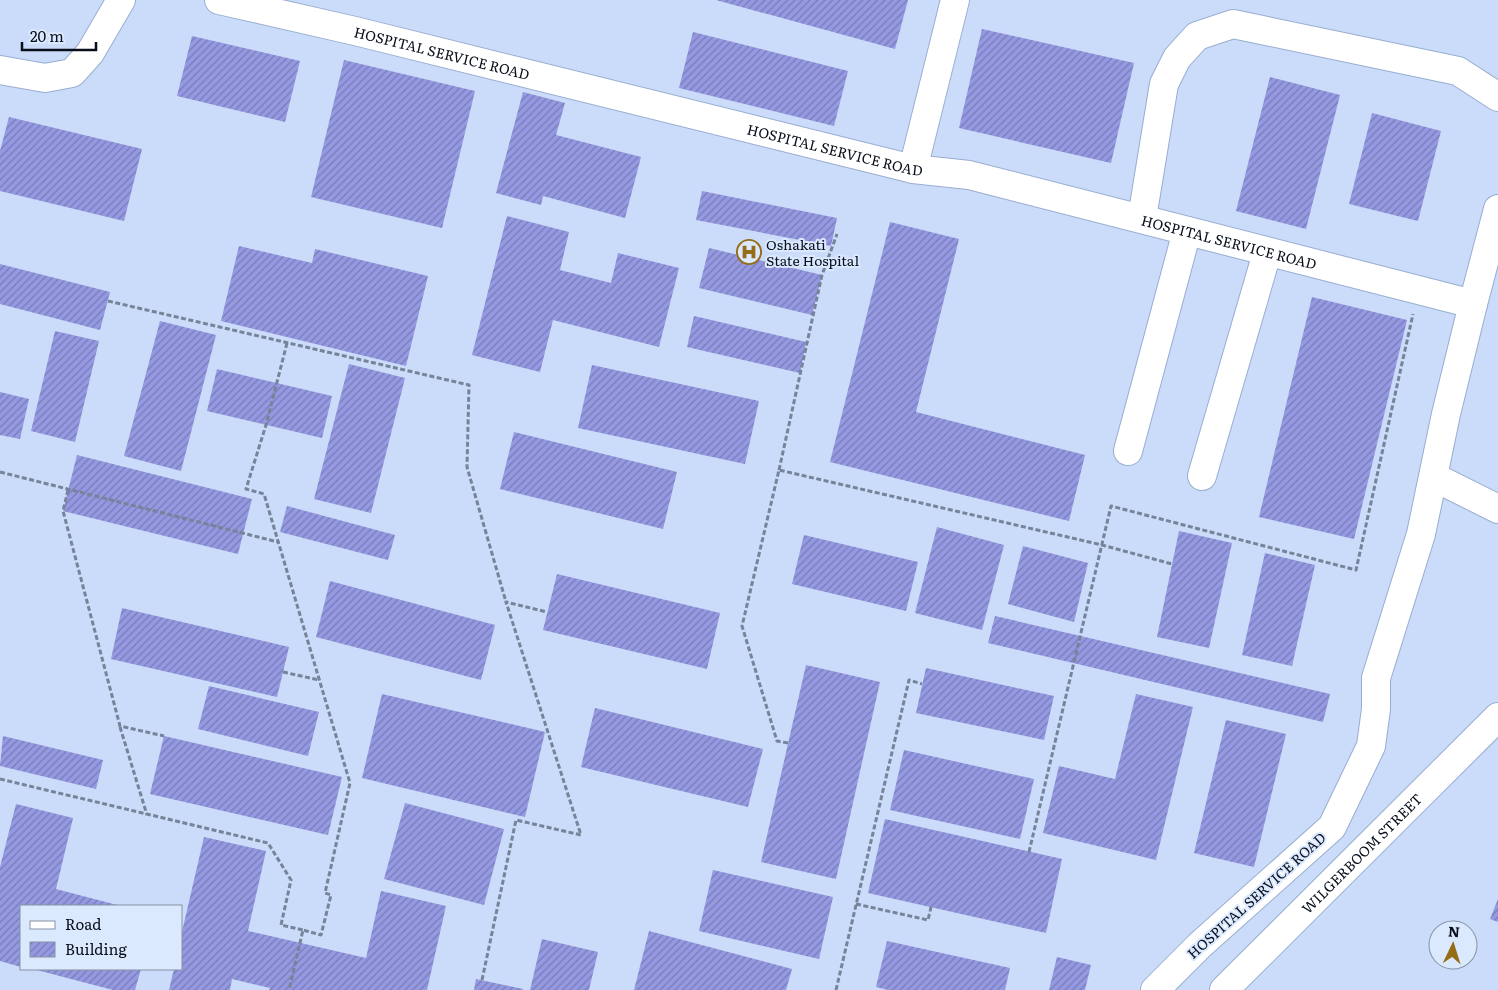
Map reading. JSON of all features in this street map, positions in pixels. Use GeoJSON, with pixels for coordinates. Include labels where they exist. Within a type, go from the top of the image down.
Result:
{"type":"FeatureCollection","features":[{"type":"Feature","properties":{"kind":"street"},"geometry":{"type":"LineString","coordinates":[[0,70],[45,78],[72,73],[90,53],[121,0]]}},
{"type":"Feature","properties":{"kind":"street","name":"HOSPITAL SERVICE ROAD"},"geometry":{"type":"LineString","coordinates":[[219,0],[355,31],[913,170],[969,175],[1142,218],[1267,253],[1473,304],[1446,414],[1419,543],[1376,678],[1376,709],[1371,746],[1332,827],[1200,945],[1155,990]]}},
{"type":"Feature","properties":{"kind":"street"},"geometry":{"type":"LineString","coordinates":[[913,170],[955,0]]}},
{"type":"Feature","properties":{"kind":"street"},"geometry":{"type":"LineString","coordinates":[[1142,218],[1164,84],[1177,58],[1197,36],[1233,24],[1458,71],[1498,97]]}},
{"type":"Feature","properties":{"kind":"street"},"geometry":{"type":"LineString","coordinates":[[1473,304],[1498,209]]}},
{"type":"Feature","properties":{"kind":"street"},"geometry":{"type":"LineString","coordinates":[[1128,451],[1187,231]]}},
{"type":"Feature","properties":{"kind":"street"},"geometry":{"type":"LineString","coordinates":[[1202,476],[1267,253]]}},
{"type":"Feature","properties":{"kind":"street"},"geometry":{"type":"LineString","coordinates":[[1434,477],[1498,509]]}},
{"type":"Feature","properties":{"kind":"street","name":"WILGERBOOM STREET"},"geometry":{"type":"LineString","coordinates":[[1224,990],[1498,717]]}},
{"type":"Feature","properties":{"kind":"path"},"geometry":{"type":"LineString","coordinates":[[788,743],[777,741],[742,626],[820,283],[831,246],[837,234]]}},
{"type":"Feature","properties":{"kind":"path"},"geometry":{"type":"LineString","coordinates":[[1029,852],[1112,506],[1356,570],[1418,291]]}},
{"type":"Feature","properties":{"kind":"path"},"geometry":{"type":"LineString","coordinates":[[108,301],[469,386],[467,467],[506,602],[581,835],[516,820],[482,980]]}},
{"type":"Feature","properties":{"kind":"path"},"geometry":{"type":"LineString","coordinates":[[0,779],[268,843],[291,880],[281,925],[320,935],[331,895],[325,893],[350,783],[264,494],[246,489],[266,425],[287,343]]}},
{"type":"Feature","properties":{"kind":"path"},"geometry":{"type":"LineString","coordinates":[[779,470],[1102,545],[1172,564]]}},
{"type":"Feature","properties":{"kind":"path"},"geometry":{"type":"LineString","coordinates":[[0,472],[279,542]]}},
{"type":"Feature","properties":{"kind":"path"},"geometry":{"type":"LineString","coordinates":[[68,490],[63,511],[120,726],[147,815]]}},
{"type":"Feature","properties":{"kind":"path"},"geometry":{"type":"LineString","coordinates":[[506,602],[547,612]]}},
{"type":"Feature","properties":{"kind":"path"},"geometry":{"type":"LineString","coordinates":[[283,672],[320,681]]}},
{"type":"Feature","properties":{"kind":"path"},"geometry":{"type":"LineString","coordinates":[[836,990],[909,680],[922,684]]}},
{"type":"Feature","properties":{"kind":"path"},"geometry":{"type":"LineString","coordinates":[[120,726],[164,736]]}},
{"type":"Feature","properties":{"kind":"path"},"geometry":{"type":"LineString","coordinates":[[856,904],[928,920],[931,907]]}},
{"type":"Feature","properties":{"kind":"path"},"geometry":{"type":"LineString","coordinates":[[289,990],[303,930]]}},
{"type":"Feature","properties":{"kind":"building"},"geometry":{"type":"Polygon","coordinates":[[[716,0],[908,0],[895,49],[716,0]]]}},
{"type":"Feature","properties":{"kind":"building"},"geometry":{"type":"Polygon","coordinates":[[[982,29],[1134,63],[1111,163],[959,128],[982,29]]]}},
{"type":"Feature","properties":{"kind":"building"},"geometry":{"type":"Polygon","coordinates":[[[693,32],[848,71],[834,126],[679,88],[693,32]]]}},
{"type":"Feature","properties":{"kind":"building"},"geometry":{"type":"Polygon","coordinates":[[[192,36],[300,61],[285,122],[177,96],[192,36]]]}},
{"type":"Feature","properties":{"kind":"building"},"geometry":{"type":"Polygon","coordinates":[[[344,60],[475,91],[442,228],[311,197],[344,60]]]}},
{"type":"Feature","properties":{"kind":"building"},"geometry":{"type":"Polygon","coordinates":[[[1270,77],[1340,95],[1306,229],[1236,211],[1270,77]]]}},
{"type":"Feature","properties":{"kind":"building"},"geometry":{"type":"Polygon","coordinates":[[[523,92],[565,103],[556,135],[641,157],[625,218],[543,196],[541,205],[496,193],[523,92]]]}},
{"type":"Feature","properties":{"kind":"building"},"geometry":{"type":"Polygon","coordinates":[[[1372,113],[1441,131],[1418,221],[1349,204],[1372,113]]]}},
{"type":"Feature","properties":{"kind":"building"},"geometry":{"type":"Polygon","coordinates":[[[9,117],[142,149],[124,221],[0,191],[0,151],[9,117]]]}},
{"type":"Feature","properties":{"kind":"building"},"geometry":{"type":"Polygon","coordinates":[[[702,191],[837,218],[831,246],[696,220],[702,191]]]}},
{"type":"Feature","properties":{"kind":"building"},"geometry":{"type":"Polygon","coordinates":[[[507,216],[569,232],[560,270],[611,283],[618,253],[679,268],[659,347],[553,320],[540,372],[472,355],[507,216]]]}},
{"type":"Feature","properties":{"kind":"building"},"geometry":{"type":"Polygon","coordinates":[[[890,222],[959,239],[916,412],[1085,455],[1069,521],[830,462],[890,222]]]}},
{"type":"Feature","properties":{"kind":"building"},"geometry":{"type":"Polygon","coordinates":[[[239,246],[312,263],[315,249],[428,276],[406,366],[221,321],[239,246]]]}},
{"type":"Feature","properties":{"kind":"building"},"geometry":{"type":"Polygon","coordinates":[[[709,248],[822,275],[812,315],[699,288],[709,248]]]}},
{"type":"Feature","properties":{"kind":"building"},"geometry":{"type":"Polygon","coordinates":[[[0,264],[110,292],[100,330],[0,304],[0,264]]]}},
{"type":"Feature","properties":{"kind":"building"},"geometry":{"type":"Polygon","coordinates":[[[1312,297],[1407,320],[1354,539],[1259,517],[1312,297]]]}},
{"type":"Feature","properties":{"kind":"building"},"geometry":{"type":"Polygon","coordinates":[[[694,316],[806,342],[800,373],[687,347],[694,316]]]}},
{"type":"Feature","properties":{"kind":"building"},"geometry":{"type":"Polygon","coordinates":[[[160,321],[216,335],[181,471],[124,456],[160,321]]]}},
{"type":"Feature","properties":{"kind":"building"},"geometry":{"type":"Polygon","coordinates":[[[55,331],[99,341],[75,442],[31,431],[55,331]]]}},
{"type":"Feature","properties":{"kind":"building"},"geometry":{"type":"Polygon","coordinates":[[[349,364],[405,378],[371,513],[314,499],[349,364]]]}},
{"type":"Feature","properties":{"kind":"building"},"geometry":{"type":"Polygon","coordinates":[[[592,365],[759,401],[745,464],[578,428],[592,365]]]}},
{"type":"Feature","properties":{"kind":"building"},"geometry":{"type":"Polygon","coordinates":[[[217,369],[332,396],[322,438],[207,411],[217,369]]]}},
{"type":"Feature","properties":{"kind":"building"},"geometry":{"type":"Polygon","coordinates":[[[0,392],[29,399],[20,439],[0,435],[0,392]]]}},
{"type":"Feature","properties":{"kind":"building"},"geometry":{"type":"Polygon","coordinates":[[[514,432],[677,472],[663,529],[500,489],[514,432]]]}},
{"type":"Feature","properties":{"kind":"building"},"geometry":{"type":"Polygon","coordinates":[[[77,455],[252,499],[238,554],[63,511],[77,455]]]}},
{"type":"Feature","properties":{"kind":"building"},"geometry":{"type":"Polygon","coordinates":[[[287,506],[395,535],[388,560],[280,532],[287,506]]]}},
{"type":"Feature","properties":{"kind":"building"},"geometry":{"type":"Polygon","coordinates":[[[937,527],[1004,545],[982,630],[915,613],[937,527]]]}},
{"type":"Feature","properties":{"kind":"building"},"geometry":{"type":"Polygon","coordinates":[[[1179,531],[1232,543],[1209,648],[1157,637],[1179,531]]]}},
{"type":"Feature","properties":{"kind":"building"},"geometry":{"type":"Polygon","coordinates":[[[804,535],[918,562],[906,611],[792,584],[804,535]]]}},
{"type":"Feature","properties":{"kind":"building"},"geometry":{"type":"Polygon","coordinates":[[[1023,546],[1088,563],[1074,622],[1008,604],[1023,546]]]}},
{"type":"Feature","properties":{"kind":"building"},"geometry":{"type":"Polygon","coordinates":[[[1265,553],[1315,565],[1292,666],[1242,655],[1265,553]]]}},
{"type":"Feature","properties":{"kind":"building"},"geometry":{"type":"Polygon","coordinates":[[[557,574],[720,613],[707,669],[543,630],[557,574]]]}},
{"type":"Feature","properties":{"kind":"building"},"geometry":{"type":"Polygon","coordinates":[[[330,581],[495,625],[481,680],[316,637],[330,581]]]}},
{"type":"Feature","properties":{"kind":"building"},"geometry":{"type":"Polygon","coordinates":[[[122,608],[289,647],[277,697],[111,659],[122,608]]]}},
{"type":"Feature","properties":{"kind":"building"},"geometry":{"type":"Polygon","coordinates":[[[995,616],[1330,694],[1323,722],[988,643],[995,616]]]}},
{"type":"Feature","properties":{"kind":"building"},"geometry":{"type":"Polygon","coordinates":[[[806,665],[880,682],[836,879],[761,862],[806,665]]]}},
{"type":"Feature","properties":{"kind":"building"},"geometry":{"type":"Polygon","coordinates":[[[926,668],[1054,696],[1044,740],[916,713],[926,668]]]}},
{"type":"Feature","properties":{"kind":"building"},"geometry":{"type":"Polygon","coordinates":[[[209,686],[319,712],[308,756],[198,729],[209,686]]]}},
{"type":"Feature","properties":{"kind":"building"},"geometry":{"type":"Polygon","coordinates":[[[382,694],[545,732],[525,817],[362,778],[382,694]]]}},
{"type":"Feature","properties":{"kind":"building"},"geometry":{"type":"Polygon","coordinates":[[[1136,694],[1193,707],[1156,860],[1043,833],[1059,766],[1115,779],[1136,694]]]}},
{"type":"Feature","properties":{"kind":"building"},"geometry":{"type":"Polygon","coordinates":[[[595,708],[763,749],[748,807],[581,767],[595,708]]]}},
{"type":"Feature","properties":{"kind":"building"},"geometry":{"type":"Polygon","coordinates":[[[1226,720],[1286,734],[1254,867],[1194,853],[1226,720]]]}},
{"type":"Feature","properties":{"kind":"building"},"geometry":{"type":"Polygon","coordinates":[[[3,736],[103,760],[96,789],[0,766],[3,736]]]}},
{"type":"Feature","properties":{"kind":"building"},"geometry":{"type":"Polygon","coordinates":[[[164,736],[342,777],[328,835],[150,794],[164,736]]]}},
{"type":"Feature","properties":{"kind":"building"},"geometry":{"type":"Polygon","coordinates":[[[904,750],[1034,779],[1020,839],[890,810],[904,750]]]}},
{"type":"Feature","properties":{"kind":"building"},"geometry":{"type":"Polygon","coordinates":[[[405,803],[504,829],[484,905],[384,879],[405,803]]]}},
{"type":"Feature","properties":{"kind":"building"},"geometry":{"type":"Polygon","coordinates":[[[16,804],[73,818],[56,889],[117,905],[20,905],[20,967],[0,961],[0,867],[16,804]]]}},
{"type":"Feature","properties":{"kind":"building"},"geometry":{"type":"Polygon","coordinates":[[[885,819],[1062,859],[1046,933],[868,893],[885,819]]]}},
{"type":"Feature","properties":{"kind":"building"},"geometry":{"type":"Polygon","coordinates":[[[204,837],[266,851],[248,931],[366,958],[381,891],[446,906],[427,990],[269,990],[270,988],[232,979],[230,990],[169,990],[174,970],[182,970],[182,932],[204,837]]]}},
{"type":"Feature","properties":{"kind":"building"},"geometry":{"type":"Polygon","coordinates":[[[713,870],[833,897],[819,959],[699,931],[713,870]]]}},
{"type":"Feature","properties":{"kind":"building"},"geometry":{"type":"Polygon","coordinates":[[[1498,899],[1498,922],[1490,919],[1498,899]]]}},
{"type":"Feature","properties":{"kind":"building"},"geometry":{"type":"Polygon","coordinates":[[[649,931],[792,969],[786,990],[634,990],[649,931]]]}},
{"type":"Feature","properties":{"kind":"building"},"geometry":{"type":"Polygon","coordinates":[[[542,939],[598,952],[589,990],[530,990],[542,939]]]}},
{"type":"Feature","properties":{"kind":"building"},"geometry":{"type":"Polygon","coordinates":[[[887,941],[1010,968],[1005,990],[888,990],[876,987],[887,941]]]}},
{"type":"Feature","properties":{"kind":"building"},"geometry":{"type":"Polygon","coordinates":[[[1057,957],[1091,965],[1085,990],[1049,990],[1057,957]]]}},
{"type":"Feature","properties":{"kind":"building"},"geometry":{"type":"Polygon","coordinates":[[[37,970],[141,970],[135,990],[113,990],[37,970]]]}},
{"type":"Feature","properties":{"kind":"building"},"geometry":{"type":"Polygon","coordinates":[[[476,979],[523,989],[523,990],[474,990],[476,979]]]}},
{"type":"Feature","properties":{"kind":"place","name":"Oshakati State Hospital"},"geometry":{"type":"Point","coordinates":[749,252]}}]}
